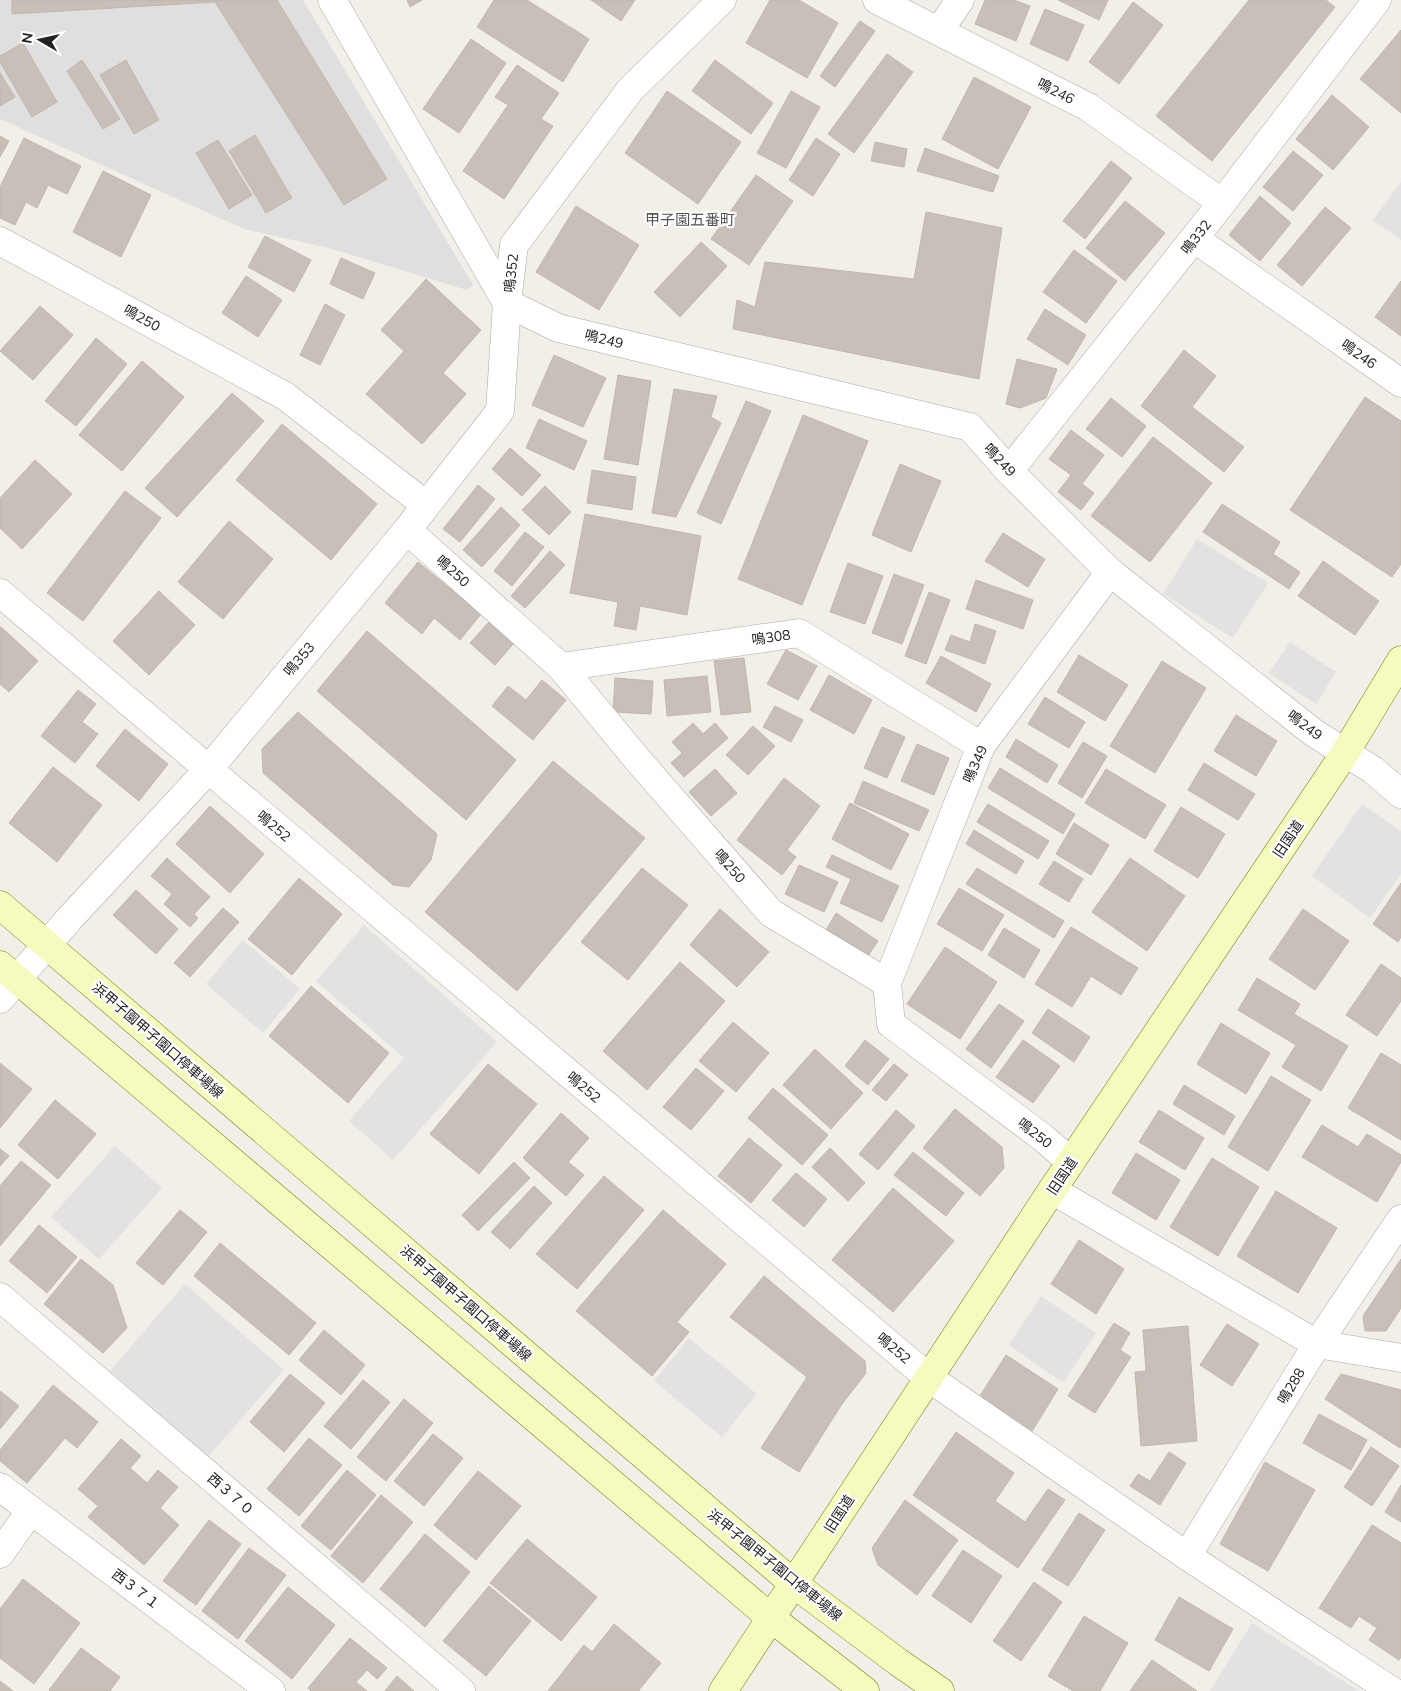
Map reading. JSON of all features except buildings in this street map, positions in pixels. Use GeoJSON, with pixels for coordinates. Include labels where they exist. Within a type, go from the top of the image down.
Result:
{"type":"FeatureCollection","features":[{"type":"Feature","properties":{"kind":"main road","name":"旧国道"},"geometry":{"type":"LineString","coordinates":[[723,1691],[1052,1190],[1346,753],[1401,660]]}},
{"type":"Feature","properties":{"kind":"main road","name":"浜甲子園甲子園口停車場線"},"geometry":{"type":"LineString","coordinates":[[0,905],[794,1584],[940,1691]]}},
{"type":"Feature","properties":{"kind":"main road"},"geometry":{"type":"LineString","coordinates":[[5,981],[772,1618],[865,1691]]}},
{"type":"Feature","properties":{"kind":"street","name":"鳴352"},"geometry":{"type":"LineString","coordinates":[[332,0],[507,303]]}},
{"type":"Feature","properties":{"kind":"street","name":"鳴352"},"geometry":{"type":"LineString","coordinates":[[507,303],[514,245],[630,90],[722,0]]}},
{"type":"Feature","properties":{"kind":"street","name":"鳴246"},"geometry":{"type":"LineString","coordinates":[[877,0],[1088,107],[1222,203]]}},
{"type":"Feature","properties":{"kind":"street"},"geometry":{"type":"LineString","coordinates":[[939,32],[960,0]]}},
{"type":"Feature","properties":{"kind":"street","name":"鳴332"},"geometry":{"type":"LineString","coordinates":[[1009,470],[1195,239],[1377,0]]}},
{"type":"Feature","properties":{"kind":"street","name":"鳴246"},"geometry":{"type":"LineString","coordinates":[[1195,239],[1401,383]]}},
{"type":"Feature","properties":{"kind":"street","name":"鳴250"},"geometry":{"type":"LineString","coordinates":[[0,241],[285,396],[426,505]]}},
{"type":"Feature","properties":{"kind":"street","name":"鳴249"},"geometry":{"type":"LineString","coordinates":[[507,303],[558,328],[970,427],[1009,470],[1110,572],[1314,733],[1373,770],[1401,794]]}},
{"type":"Feature","properties":{"kind":"street","name":"鳴353"},"geometry":{"type":"LineString","coordinates":[[5,981],[48,945],[208,770],[407,530],[500,411],[507,303]]}},
{"type":"Feature","properties":{"kind":"street","name":"鳴250"},"geometry":{"type":"LineString","coordinates":[[407,530],[561,667],[637,760],[771,913],[887,983],[891,1024],[1042,1137],[1071,1162]]}},
{"type":"Feature","properties":{"kind":"street","name":"鳴349"},"geometry":{"type":"LineString","coordinates":[[887,983],[981,746],[1110,572]]}},
{"type":"Feature","properties":{"kind":"street","name":"鳴252"},"geometry":{"type":"LineString","coordinates":[[0,593],[929,1378],[1187,1556],[1392,1691]]}},
{"type":"Feature","properties":{"kind":"street","name":"鳴308"},"geometry":{"type":"LineString","coordinates":[[561,667],[799,633],[981,746]]}},
{"type":"Feature","properties":{"kind":"street"},"geometry":{"type":"LineString","coordinates":[[1052,1190],[1317,1344],[1401,1358]]}},
{"type":"Feature","properties":{"kind":"street","name":"鳴288"},"geometry":{"type":"LineString","coordinates":[[1187,1556],[1317,1344],[1401,1219]]}},
{"type":"Feature","properties":{"kind":"street","name":"西３７０"},"geometry":{"type":"LineString","coordinates":[[0,1297],[461,1691]]}},
{"type":"Feature","properties":{"kind":"street","name":"西３７１"},"geometry":{"type":"LineString","coordinates":[[0,1486],[271,1691]]}},
{"type":"Feature","properties":{"kind":"street"},"geometry":{"type":"LineString","coordinates":[[0,1554],[31,1510]]}},
{"type":"Feature","properties":{"kind":"shaded area"},"geometry":{"type":"Polygon","coordinates":[[[0,0],[303,0],[473,285],[467,290],[329,248],[244,229],[0,119],[0,0]]]}},
{"type":"Feature","properties":{"kind":"shaded area"},"geometry":{"type":"Polygon","coordinates":[[[1401,182],[1401,240],[1373,220],[1401,182]]]}},
{"type":"Feature","properties":{"kind":"shaded area"},"geometry":{"type":"Polygon","coordinates":[[[1197,539],[1268,583],[1233,638],[1163,594],[1197,539]]]}},
{"type":"Feature","properties":{"kind":"shaded area"},"geometry":{"type":"Polygon","coordinates":[[[1290,642],[1336,672],[1316,704],[1269,673],[1290,642]]]}},
{"type":"Feature","properties":{"kind":"shaded area"},"geometry":{"type":"Polygon","coordinates":[[[1362,804],[1401,831],[1401,874],[1370,918],[1312,876],[1362,804]]]}},
{"type":"Feature","properties":{"kind":"shaded area"},"geometry":{"type":"Polygon","coordinates":[[[364,925],[497,1042],[393,1160],[349,1121],[404,1058],[316,981],[364,925]]]}},
{"type":"Feature","properties":{"kind":"shaded area"},"geometry":{"type":"Polygon","coordinates":[[[243,940],[300,989],[263,1033],[206,984],[243,940]]]}},
{"type":"Feature","properties":{"kind":"shaded area"},"geometry":{"type":"Polygon","coordinates":[[[115,1146],[162,1188],[99,1259],[51,1217],[115,1146]]]}},
{"type":"Feature","properties":{"kind":"shaded area"},"geometry":{"type":"Polygon","coordinates":[[[185,1284],[284,1370],[208,1457],[110,1371],[185,1284]]]}},
{"type":"Feature","properties":{"kind":"shaded area"},"geometry":{"type":"Polygon","coordinates":[[[1041,1296],[1096,1333],[1063,1383],[1009,1345],[1041,1296]]]}},
{"type":"Feature","properties":{"kind":"shaded area"},"geometry":{"type":"Polygon","coordinates":[[[689,1338],[757,1394],[722,1437],[654,1381],[689,1338]]]}},
{"type":"Feature","properties":{"kind":"shaded area"},"geometry":{"type":"Polygon","coordinates":[[[1252,1623],[1359,1691],[1210,1691],[1252,1623]]]}},
{"type":"Feature","properties":{"kind":"district","name":"甲子園五番町"},"geometry":{"type":"Point","coordinates":[690,220]}}]}
